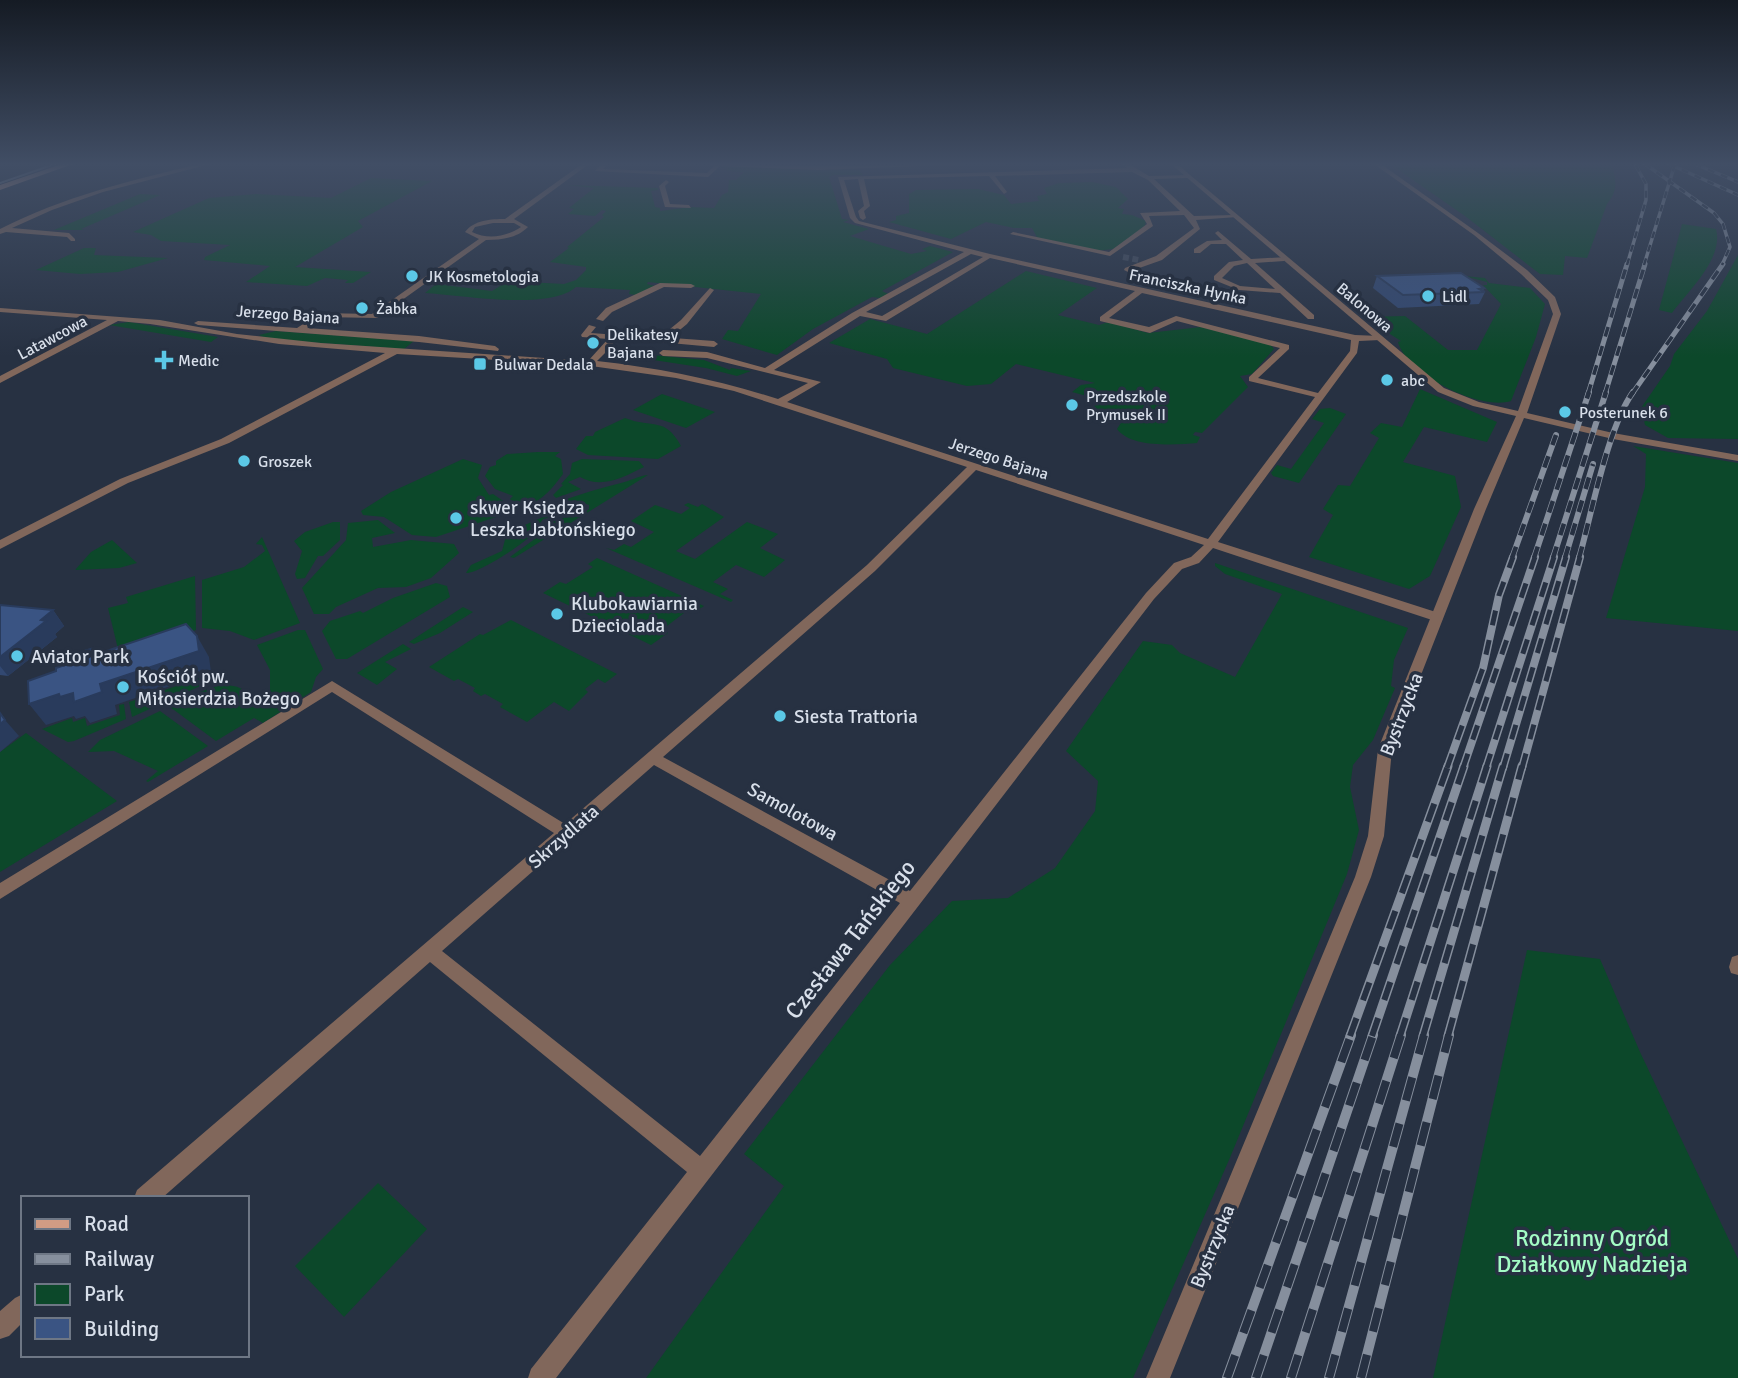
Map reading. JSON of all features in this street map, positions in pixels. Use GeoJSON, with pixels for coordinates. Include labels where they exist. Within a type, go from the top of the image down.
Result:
{"type":"FeatureCollection","features":[{"type":"Feature","properties":{"kind":"street"},"geometry":{"type":"LineString","coordinates":[[471,228],[468,232],[485,238],[513,235],[523,228]]}},
{"type":"Feature","properties":{"kind":"street","name":"Franciszka Hynka"},"geometry":{"type":"LineString","coordinates":[[888,228],[989,256],[1354,338],[1377,338]]}},
{"type":"Feature","properties":{"kind":"street"},"geometry":{"type":"LineString","coordinates":[[1110,254],[1146,228]]}},
{"type":"Feature","properties":{"kind":"street"},"geometry":{"type":"LineString","coordinates":[[1128,270],[1149,262],[1197,228]]}},
{"type":"Feature","properties":{"kind":"street","name":"Balonowa"},"geometry":{"type":"LineString","coordinates":[[1247,228],[1441,390],[1466,401],[1641,443],[1738,458]]}},
{"type":"Feature","properties":{"kind":"street","name":"Bystrzycka"},"geometry":{"type":"LineString","coordinates":[[1158,1378],[1363,877],[1376,836],[1385,749],[1521,415],[1557,314],[1552,299],[1530,277],[1468,228]]}},
{"type":"Feature","properties":{"kind":"street"},"geometry":{"type":"LineString","coordinates":[[2,231],[69,235],[72,240]]}},
{"type":"Feature","properties":{"kind":"street"},"geometry":{"type":"LineString","coordinates":[[1217,233],[1309,316],[1272,312]]}},
{"type":"Feature","properties":{"kind":"street"},"geometry":{"type":"LineString","coordinates":[[1013,234],[1123,257]]}},
{"type":"Feature","properties":{"kind":"street"},"geometry":{"type":"LineString","coordinates":[[298,331],[320,316],[374,316],[485,238]]}},
{"type":"Feature","properties":{"kind":"street"},"geometry":{"type":"LineString","coordinates":[[1197,251],[1209,242],[1227,242]]}},
{"type":"Feature","properties":{"kind":"street"},"geometry":{"type":"LineString","coordinates":[[766,372],[859,313],[971,251]]}},
{"type":"Feature","properties":{"kind":"street"},"geometry":{"type":"LineString","coordinates":[[859,313],[883,319],[989,256]]}},
{"type":"Feature","properties":{"kind":"street"},"geometry":{"type":"LineString","coordinates":[[440,258],[471,260]]}},
{"type":"Feature","properties":{"kind":"street"},"geometry":{"type":"LineString","coordinates":[[1282,291],[1264,292],[1226,284],[1218,279],[1218,276],[1232,264],[1283,259]]}},
{"type":"Feature","properties":{"kind":"street"},"geometry":{"type":"LineString","coordinates":[[1139,260],[1149,262]]}},
{"type":"Feature","properties":{"kind":"street"},"geometry":{"type":"LineString","coordinates":[[918,280],[939,285]]}},
{"type":"Feature","properties":{"kind":"street"},"geometry":{"type":"LineString","coordinates":[[600,319],[609,310],[663,285],[691,286]]}},
{"type":"Feature","properties":{"kind":"street"},"geometry":{"type":"LineString","coordinates":[[593,327],[585,335],[661,341],[684,322],[710,290]]}},
{"type":"Feature","properties":{"kind":"street"},"geometry":{"type":"LineString","coordinates":[[1141,290],[1103,319],[1150,330],[1175,318],[1268,340],[1286,347],[1252,379],[1320,396]]}},
{"type":"Feature","properties":{"kind":"street","name":"Jerzego Bajana"},"geometry":{"type":"LineString","coordinates":[[0,310],[464,344],[544,359]]}},
{"type":"Feature","properties":{"kind":"street","name":"Latawcowa"},"geometry":{"type":"LineString","coordinates":[[0,380],[117,318]]}},
{"type":"Feature","properties":{"kind":"street","name":"Jerzego Bajana"},"geometry":{"type":"LineString","coordinates":[[153,322],[246,339],[592,363],[685,376],[779,403],[1437,617]]}},
{"type":"Feature","properties":{"kind":"street"},"geometry":{"type":"LineString","coordinates":[[592,363],[614,337]]}},
{"type":"Feature","properties":{"kind":"street","name":"Czesława Tańskiego"},"geometry":{"type":"LineString","coordinates":[[540,1378],[1150,596],[1178,566],[1195,560],[1211,543],[1354,351],[1354,338]]}},
{"type":"Feature","properties":{"kind":"street"},"geometry":{"type":"LineString","coordinates":[[673,341],[717,340],[707,355]]}},
{"type":"Feature","properties":{"kind":"street"},"geometry":{"type":"LineString","coordinates":[[605,349],[651,352]]}},
{"type":"Feature","properties":{"kind":"street"},"geometry":{"type":"LineString","coordinates":[[0,545],[124,481],[225,441],[396,351]]}},
{"type":"Feature","properties":{"kind":"street"},"geometry":{"type":"LineString","coordinates":[[663,353],[707,355],[766,372],[816,382],[779,403]]}},
{"type":"Feature","properties":{"kind":"street","name":"Skrzydlata"},"geometry":{"type":"LineString","coordinates":[[147,1196],[890,551],[974,466]]}},
{"type":"Feature","properties":{"kind":"street"},"geometry":{"type":"LineString","coordinates":[[0,892],[332,686],[567,832]]}},
{"type":"Feature","properties":{"kind":"street","name":"Samolotowa"},"geometry":{"type":"LineString","coordinates":[[653,758],[912,901]]}},
{"type":"Feature","properties":{"kind":"street"},"geometry":{"type":"LineString","coordinates":[[429,951],[701,1170]]}},
{"type":"Feature","properties":{"kind":"street"},"geometry":{"type":"LineString","coordinates":[[0,1327],[21,1308]]}},
{"type":"Feature","properties":{"kind":"green space"},"geometry":{"type":"Polygon","coordinates":[[[83,228],[85,230],[54,230],[83,228]]]}},
{"type":"Feature","properties":{"kind":"green space"},"geometry":{"type":"Polygon","coordinates":[[[141,228],[361,228],[295,267],[371,272],[353,283],[325,278],[307,286],[246,282],[270,266],[204,260],[230,245],[161,241],[151,235],[133,232],[141,228]]]}},
{"type":"Feature","properties":{"kind":"green space"},"geometry":{"type":"Polygon","coordinates":[[[590,228],[866,228],[869,229],[850,236],[911,254],[927,251],[922,249],[930,246],[953,252],[882,291],[888,294],[880,298],[872,297],[813,329],[777,355],[722,339],[728,330],[738,331],[761,294],[648,282],[647,284],[655,286],[636,295],[629,294],[630,290],[576,287],[563,294],[526,300],[425,293],[436,284],[492,291],[508,281],[564,284],[576,280],[586,270],[586,267],[550,262],[569,248],[567,247],[590,228]]]}},
{"type":"Feature","properties":{"kind":"green space"},"geometry":{"type":"Polygon","coordinates":[[[912,228],[973,228],[951,239],[912,228]]]}},
{"type":"Feature","properties":{"kind":"green space"},"geometry":{"type":"Polygon","coordinates":[[[1032,228],[1144,228],[1113,249],[1095,251],[1038,239],[1032,228]]]}},
{"type":"Feature","properties":{"kind":"green space"},"geometry":{"type":"Polygon","coordinates":[[[1481,228],[1598,228],[1587,258],[1565,256],[1563,275],[1540,274],[1481,228]]]}},
{"type":"Feature","properties":{"kind":"green space"},"geometry":{"type":"Polygon","coordinates":[[[1681,228],[1716,229],[1715,251],[1703,273],[1672,313],[1659,310],[1681,228]]]}},
{"type":"Feature","properties":{"kind":"green space"},"geometry":{"type":"Polygon","coordinates":[[[84,248],[96,248],[94,255],[168,258],[118,272],[80,274],[36,270],[84,248]]]}},
{"type":"Feature","properties":{"kind":"green space"},"geometry":{"type":"Polygon","coordinates":[[[1738,255],[1738,439],[1668,438],[1645,425],[1641,408],[1670,366],[1674,354],[1707,311],[1738,255]]]}},
{"type":"Feature","properties":{"kind":"green space"},"geometry":{"type":"Polygon","coordinates":[[[1026,271],[1097,288],[1058,315],[1099,325],[1108,322],[1148,333],[1201,327],[1270,344],[1274,349],[1252,374],[1240,376],[1248,387],[1202,433],[1195,432],[1193,435],[1200,437],[1197,443],[1166,444],[1132,439],[1117,429],[1124,418],[1091,409],[1099,402],[1107,403],[1109,398],[1102,400],[1072,392],[1081,385],[1095,383],[1016,364],[991,384],[967,386],[893,368],[887,359],[829,343],[870,319],[927,334],[1026,271]]]}},
{"type":"Feature","properties":{"kind":"green space"},"geometry":{"type":"Polygon","coordinates":[[[1464,276],[1485,278],[1489,283],[1530,288],[1545,304],[1536,337],[1511,401],[1497,403],[1481,400],[1445,387],[1414,366],[1404,354],[1398,342],[1401,341],[1363,317],[1405,316],[1448,350],[1477,350],[1501,304],[1483,285],[1487,285],[1487,282],[1464,276]]]}},
{"type":"Feature","properties":{"kind":"green space"},"geometry":{"type":"Polygon","coordinates":[[[129,322],[218,337],[211,342],[109,325],[129,322]]]}},
{"type":"Feature","properties":{"kind":"green space"},"geometry":{"type":"Polygon","coordinates":[[[276,331],[414,341],[404,349],[267,339],[259,335],[276,331]]]}},
{"type":"Feature","properties":{"kind":"green space"},"geometry":{"type":"Polygon","coordinates":[[[651,355],[704,360],[730,370],[751,371],[737,376],[706,368],[647,359],[651,355]]]}},
{"type":"Feature","properties":{"kind":"green space"},"geometry":{"type":"Polygon","coordinates":[[[1420,389],[1497,422],[1487,442],[1424,427],[1403,462],[1455,476],[1461,507],[1430,576],[1409,589],[1309,557],[1333,515],[1323,509],[1338,485],[1350,486],[1379,438],[1370,433],[1381,423],[1402,427],[1420,389]]]}},
{"type":"Feature","properties":{"kind":"green space"},"geometry":{"type":"Polygon","coordinates":[[[662,394],[715,412],[686,428],[633,410],[662,394]]]}},
{"type":"Feature","properties":{"kind":"green space"},"geometry":{"type":"Polygon","coordinates":[[[1330,408],[1346,414],[1299,483],[1273,476],[1271,473],[1277,465],[1291,469],[1324,423],[1312,419],[1320,409],[1330,408]]]}},
{"type":"Feature","properties":{"kind":"green space"},"geometry":{"type":"Polygon","coordinates":[[[625,418],[664,427],[681,446],[658,459],[588,455],[576,449],[586,436],[593,436],[595,432],[625,418]]]}},
{"type":"Feature","properties":{"kind":"green space"},"geometry":{"type":"Polygon","coordinates":[[[1633,446],[1738,463],[1738,631],[1606,618],[1645,487],[1646,454],[1633,446]]]}},
{"type":"Feature","properties":{"kind":"green space"},"geometry":{"type":"Polygon","coordinates":[[[560,452],[555,456],[561,459],[563,474],[550,490],[534,503],[520,507],[510,499],[513,496],[495,489],[485,476],[490,467],[496,465],[496,461],[507,454],[560,452]]]}},
{"type":"Feature","properties":{"kind":"green space"},"geometry":{"type":"Polygon","coordinates":[[[463,459],[482,465],[478,478],[489,495],[493,494],[509,505],[505,514],[436,537],[412,535],[384,517],[363,515],[361,511],[391,492],[463,459]]]}},
{"type":"Feature","properties":{"kind":"green space"},"geometry":{"type":"Polygon","coordinates":[[[582,459],[639,461],[644,467],[604,482],[580,477],[568,482],[581,489],[556,498],[553,495],[570,474],[572,463],[582,459]]]}},
{"type":"Feature","properties":{"kind":"green space"},"geometry":{"type":"Polygon","coordinates":[[[648,475],[514,558],[510,557],[543,533],[549,523],[582,515],[589,509],[589,505],[575,500],[563,504],[561,501],[648,475]]]}},
{"type":"Feature","properties":{"kind":"green space"},"geometry":{"type":"Polygon","coordinates":[[[688,503],[698,507],[702,504],[724,517],[676,551],[695,559],[747,522],[778,534],[760,548],[785,560],[764,577],[736,565],[713,582],[728,589],[720,594],[733,600],[731,602],[606,548],[614,550],[624,544],[631,547],[654,532],[631,521],[655,505],[681,514],[690,508],[684,505],[688,503]]]}},
{"type":"Feature","properties":{"kind":"green space"},"geometry":{"type":"Polygon","coordinates":[[[566,507],[581,507],[578,511],[543,519],[534,533],[521,544],[490,563],[466,573],[471,565],[502,551],[506,536],[511,531],[566,507]]]}},
{"type":"Feature","properties":{"kind":"green space"},"geometry":{"type":"Polygon","coordinates":[[[378,520],[395,533],[372,538],[373,547],[411,540],[454,544],[459,553],[431,578],[406,587],[378,588],[336,607],[329,614],[314,614],[302,588],[346,540],[348,523],[378,520]]]}},
{"type":"Feature","properties":{"kind":"green space"},"geometry":{"type":"Polygon","coordinates":[[[340,522],[340,540],[323,556],[318,556],[305,578],[297,579],[295,574],[302,551],[294,541],[305,532],[340,522]]]}},
{"type":"Feature","properties":{"kind":"green space"},"geometry":{"type":"Polygon","coordinates":[[[262,537],[300,623],[254,640],[230,631],[202,628],[202,580],[244,567],[265,551],[262,545],[256,544],[262,537]]]}},
{"type":"Feature","properties":{"kind":"green space"},"geometry":{"type":"Polygon","coordinates":[[[112,540],[137,563],[119,568],[75,570],[91,552],[112,540]]]}},
{"type":"Feature","properties":{"kind":"green space"},"geometry":{"type":"Polygon","coordinates":[[[597,558],[704,606],[695,612],[688,610],[663,629],[668,633],[651,645],[543,593],[560,582],[566,584],[593,567],[588,564],[597,558]]]}},
{"type":"Feature","properties":{"kind":"green space"},"geometry":{"type":"Polygon","coordinates":[[[1215,563],[1408,628],[1394,660],[1391,686],[1395,688],[1373,740],[1353,765],[1350,787],[1359,830],[1347,874],[1229,1160],[1133,1378],[646,1378],[784,1186],[744,1154],[890,965],[952,901],[1008,898],[1055,868],[1095,811],[1098,781],[1066,751],[1143,641],[1172,645],[1180,653],[1235,677],[1282,594],[1225,574],[1215,563]]]}},
{"type":"Feature","properties":{"kind":"green space"},"geometry":{"type":"Polygon","coordinates":[[[195,576],[196,630],[119,653],[108,608],[128,603],[126,597],[195,576]]]}},
{"type":"Feature","properties":{"kind":"green space"},"geometry":{"type":"Polygon","coordinates":[[[436,583],[447,586],[450,597],[347,659],[336,659],[322,631],[330,621],[360,611],[363,613],[393,598],[436,583]]]}},
{"type":"Feature","properties":{"kind":"green space"},"geometry":{"type":"Polygon","coordinates":[[[463,607],[473,612],[440,633],[414,644],[409,642],[463,607]]]}},
{"type":"Feature","properties":{"kind":"green space"},"geometry":{"type":"Polygon","coordinates":[[[511,620],[617,674],[605,683],[598,679],[585,689],[588,692],[569,711],[554,702],[527,722],[500,707],[503,704],[473,691],[475,688],[458,679],[454,681],[429,667],[480,634],[483,635],[511,620]]]}},
{"type":"Feature","properties":{"kind":"green space"},"geometry":{"type":"Polygon","coordinates":[[[305,630],[323,669],[316,677],[311,692],[263,723],[254,718],[216,741],[170,707],[204,690],[225,685],[235,686],[257,699],[270,694],[270,670],[257,645],[305,630]]]}},
{"type":"Feature","properties":{"kind":"green space"},"geometry":{"type":"Polygon","coordinates":[[[403,644],[411,649],[385,662],[397,669],[377,685],[357,673],[403,644]]]}},
{"type":"Feature","properties":{"kind":"green space"},"geometry":{"type":"Polygon","coordinates":[[[212,674],[209,682],[132,717],[129,702],[212,674]]]}},
{"type":"Feature","properties":{"kind":"green space"},"geometry":{"type":"Polygon","coordinates":[[[124,704],[126,719],[74,741],[68,742],[42,729],[72,718],[73,722],[85,718],[87,726],[120,715],[119,705],[124,704]]]}},
{"type":"Feature","properties":{"kind":"green space"},"geometry":{"type":"Polygon","coordinates":[[[160,711],[208,746],[148,782],[146,781],[158,771],[114,751],[88,752],[100,740],[160,711]]]}},
{"type":"Feature","properties":{"kind":"green space"},"geometry":{"type":"Polygon","coordinates":[[[26,733],[117,801],[0,872],[0,752],[26,733]]]}},
{"type":"Feature","properties":{"kind":"green space","name":"Rodzinny Ogród Działkowy Nadzieja"},"geometry":{"type":"Polygon","coordinates":[[[1527,950],[1600,959],[1640,1052],[1738,1259],[1738,1378],[1433,1378],[1527,950]]]}},
{"type":"Feature","properties":{"kind":"green space"},"geometry":{"type":"Polygon","coordinates":[[[378,1183],[427,1229],[344,1317],[295,1266],[378,1183]]]}},
{"type":"Feature","properties":{"kind":"building"},"geometry":{"type":"Polygon","coordinates":[[[1461,273],[1484,288],[1479,289],[1485,292],[1403,295],[1377,276],[1461,273]]]}},
{"type":"Feature","properties":{"kind":"building"},"geometry":{"type":"Polygon","coordinates":[[[0,605],[53,610],[41,620],[46,621],[0,657],[0,605]]]}},
{"type":"Feature","properties":{"kind":"building"},"geometry":{"type":"Polygon","coordinates":[[[186,624],[197,636],[199,651],[100,684],[102,692],[74,702],[73,693],[60,697],[59,694],[29,704],[28,681],[68,664],[67,656],[94,648],[95,655],[186,624]]]}},
{"type":"Feature","properties":{"kind":"tunnel"},"geometry":{"type":"LineString","coordinates":[[1123,257],[1139,260]]}},
{"type":"Feature","properties":{"kind":"railway"},"geometry":{"type":"LineString","coordinates":[[1627,265],[1638,228]]}},
{"type":"Feature","properties":{"kind":"railway"},"geometry":{"type":"LineString","coordinates":[[1644,265],[1655,228]]}},
{"type":"Feature","properties":{"kind":"railway"},"geometry":{"type":"LineString","coordinates":[[1722,265],[1730,247],[1724,228]]}},
{"type":"Feature","properties":{"kind":"railway"},"geometry":{"type":"LineString","coordinates":[[1588,394],[1627,264]]}},
{"type":"Feature","properties":{"kind":"railway"},"geometry":{"type":"LineString","coordinates":[[1605,394],[1645,264]]}},
{"type":"Feature","properties":{"kind":"railway"},"geometry":{"type":"LineString","coordinates":[[1632,394],[1723,264]]}},
{"type":"Feature","properties":{"kind":"railway"},"geometry":{"type":"LineString","coordinates":[[1534,558],[1589,392]]}},
{"type":"Feature","properties":{"kind":"railway"},"geometry":{"type":"LineString","coordinates":[[1553,558],[1606,392]]}},
{"type":"Feature","properties":{"kind":"railway"},"geometry":{"type":"LineString","coordinates":[[1579,558],[1615,427],[1633,392]]}},
{"type":"Feature","properties":{"kind":"railway"},"geometry":{"type":"LineString","coordinates":[[1512,558],[1556,435]]}},
{"type":"Feature","properties":{"kind":"railway"},"geometry":{"type":"LineString","coordinates":[[1565,558],[1593,464]]}},
{"type":"Feature","properties":{"kind":"railway"},"geometry":{"type":"LineString","coordinates":[[1447,768],[1483,668],[1499,595],[1513,557]]}},
{"type":"Feature","properties":{"kind":"railway"},"geometry":{"type":"LineString","coordinates":[[1463,768],[1535,557]]}},
{"type":"Feature","properties":{"kind":"railway"},"geometry":{"type":"LineString","coordinates":[[1486,768],[1554,557]]}},
{"type":"Feature","properties":{"kind":"railway"},"geometry":{"type":"LineString","coordinates":[[1503,768],[1566,557]]}},
{"type":"Feature","properties":{"kind":"railway"},"geometry":{"type":"LineString","coordinates":[[1522,768],[1580,557]]}},
{"type":"Feature","properties":{"kind":"railway"},"geometry":{"type":"LineString","coordinates":[[1350,1036],[1448,766]]}},
{"type":"Feature","properties":{"kind":"railway"},"geometry":{"type":"LineString","coordinates":[[1372,1036],[1464,766]]}},
{"type":"Feature","properties":{"kind":"railway"},"geometry":{"type":"LineString","coordinates":[[1400,1036],[1487,766]]}},
{"type":"Feature","properties":{"kind":"railway"},"geometry":{"type":"LineString","coordinates":[[1423,1036],[1503,766]]}},
{"type":"Feature","properties":{"kind":"railway"},"geometry":{"type":"LineString","coordinates":[[1448,1036],[1522,766]]}},
{"type":"Feature","properties":{"kind":"railway"},"geometry":{"type":"LineString","coordinates":[[1227,1378],[1351,1035]]}},
{"type":"Feature","properties":{"kind":"railway"},"geometry":{"type":"LineString","coordinates":[[1256,1378],[1373,1035]]}},
{"type":"Feature","properties":{"kind":"railway"},"geometry":{"type":"LineString","coordinates":[[1291,1378],[1401,1035]]}},
{"type":"Feature","properties":{"kind":"railway"},"geometry":{"type":"LineString","coordinates":[[1329,1378],[1424,1035]]}},
{"type":"Feature","properties":{"kind":"railway"},"geometry":{"type":"LineString","coordinates":[[1361,1378],[1449,1035]]}},
{"type":"Feature","properties":{"kind":"place","name":"JK Kosmetologia"},"geometry":{"type":"Point","coordinates":[412,276]}},
{"type":"Feature","properties":{"kind":"place","name":"Lidl"},"geometry":{"type":"Point","coordinates":[1428,296]}},
{"type":"Feature","properties":{"kind":"place","name":"Żabka"},"geometry":{"type":"Point","coordinates":[362,308]}},
{"type":"Feature","properties":{"kind":"place","name":"Delikatesy Bajana"},"geometry":{"type":"Point","coordinates":[593,343]}},
{"type":"Feature","properties":{"kind":"place","name":"Medic"},"geometry":{"type":"Point","coordinates":[164,360]}},
{"type":"Feature","properties":{"kind":"place","name":"Bulwar Dedala"},"geometry":{"type":"Point","coordinates":[480,364]}},
{"type":"Feature","properties":{"kind":"place","name":"abc"},"geometry":{"type":"Point","coordinates":[1387,380]}},
{"type":"Feature","properties":{"kind":"place","name":"Przedszkole Prymusek II"},"geometry":{"type":"Point","coordinates":[1072,405]}},
{"type":"Feature","properties":{"kind":"place","name":"Posterunek 6"},"geometry":{"type":"Point","coordinates":[1565,412]}},
{"type":"Feature","properties":{"kind":"place","name":"Groszek"},"geometry":{"type":"Point","coordinates":[244,461]}},
{"type":"Feature","properties":{"kind":"place","name":"skwer Księdza Leszka Jabłońskiego"},"geometry":{"type":"Point","coordinates":[456,518]}},
{"type":"Feature","properties":{"kind":"place","name":"Klubokawiarnia Dzieciolada"},"geometry":{"type":"Point","coordinates":[557,614]}},
{"type":"Feature","properties":{"kind":"place","name":"Aviator Park"},"geometry":{"type":"Point","coordinates":[17,656]}},
{"type":"Feature","properties":{"kind":"place","name":"Kościół pw. Miłosierdzia Bożego"},"geometry":{"type":"Point","coordinates":[123,687]}},
{"type":"Feature","properties":{"kind":"place","name":"Siesta Trattoria"},"geometry":{"type":"Point","coordinates":[780,716]}}]}
